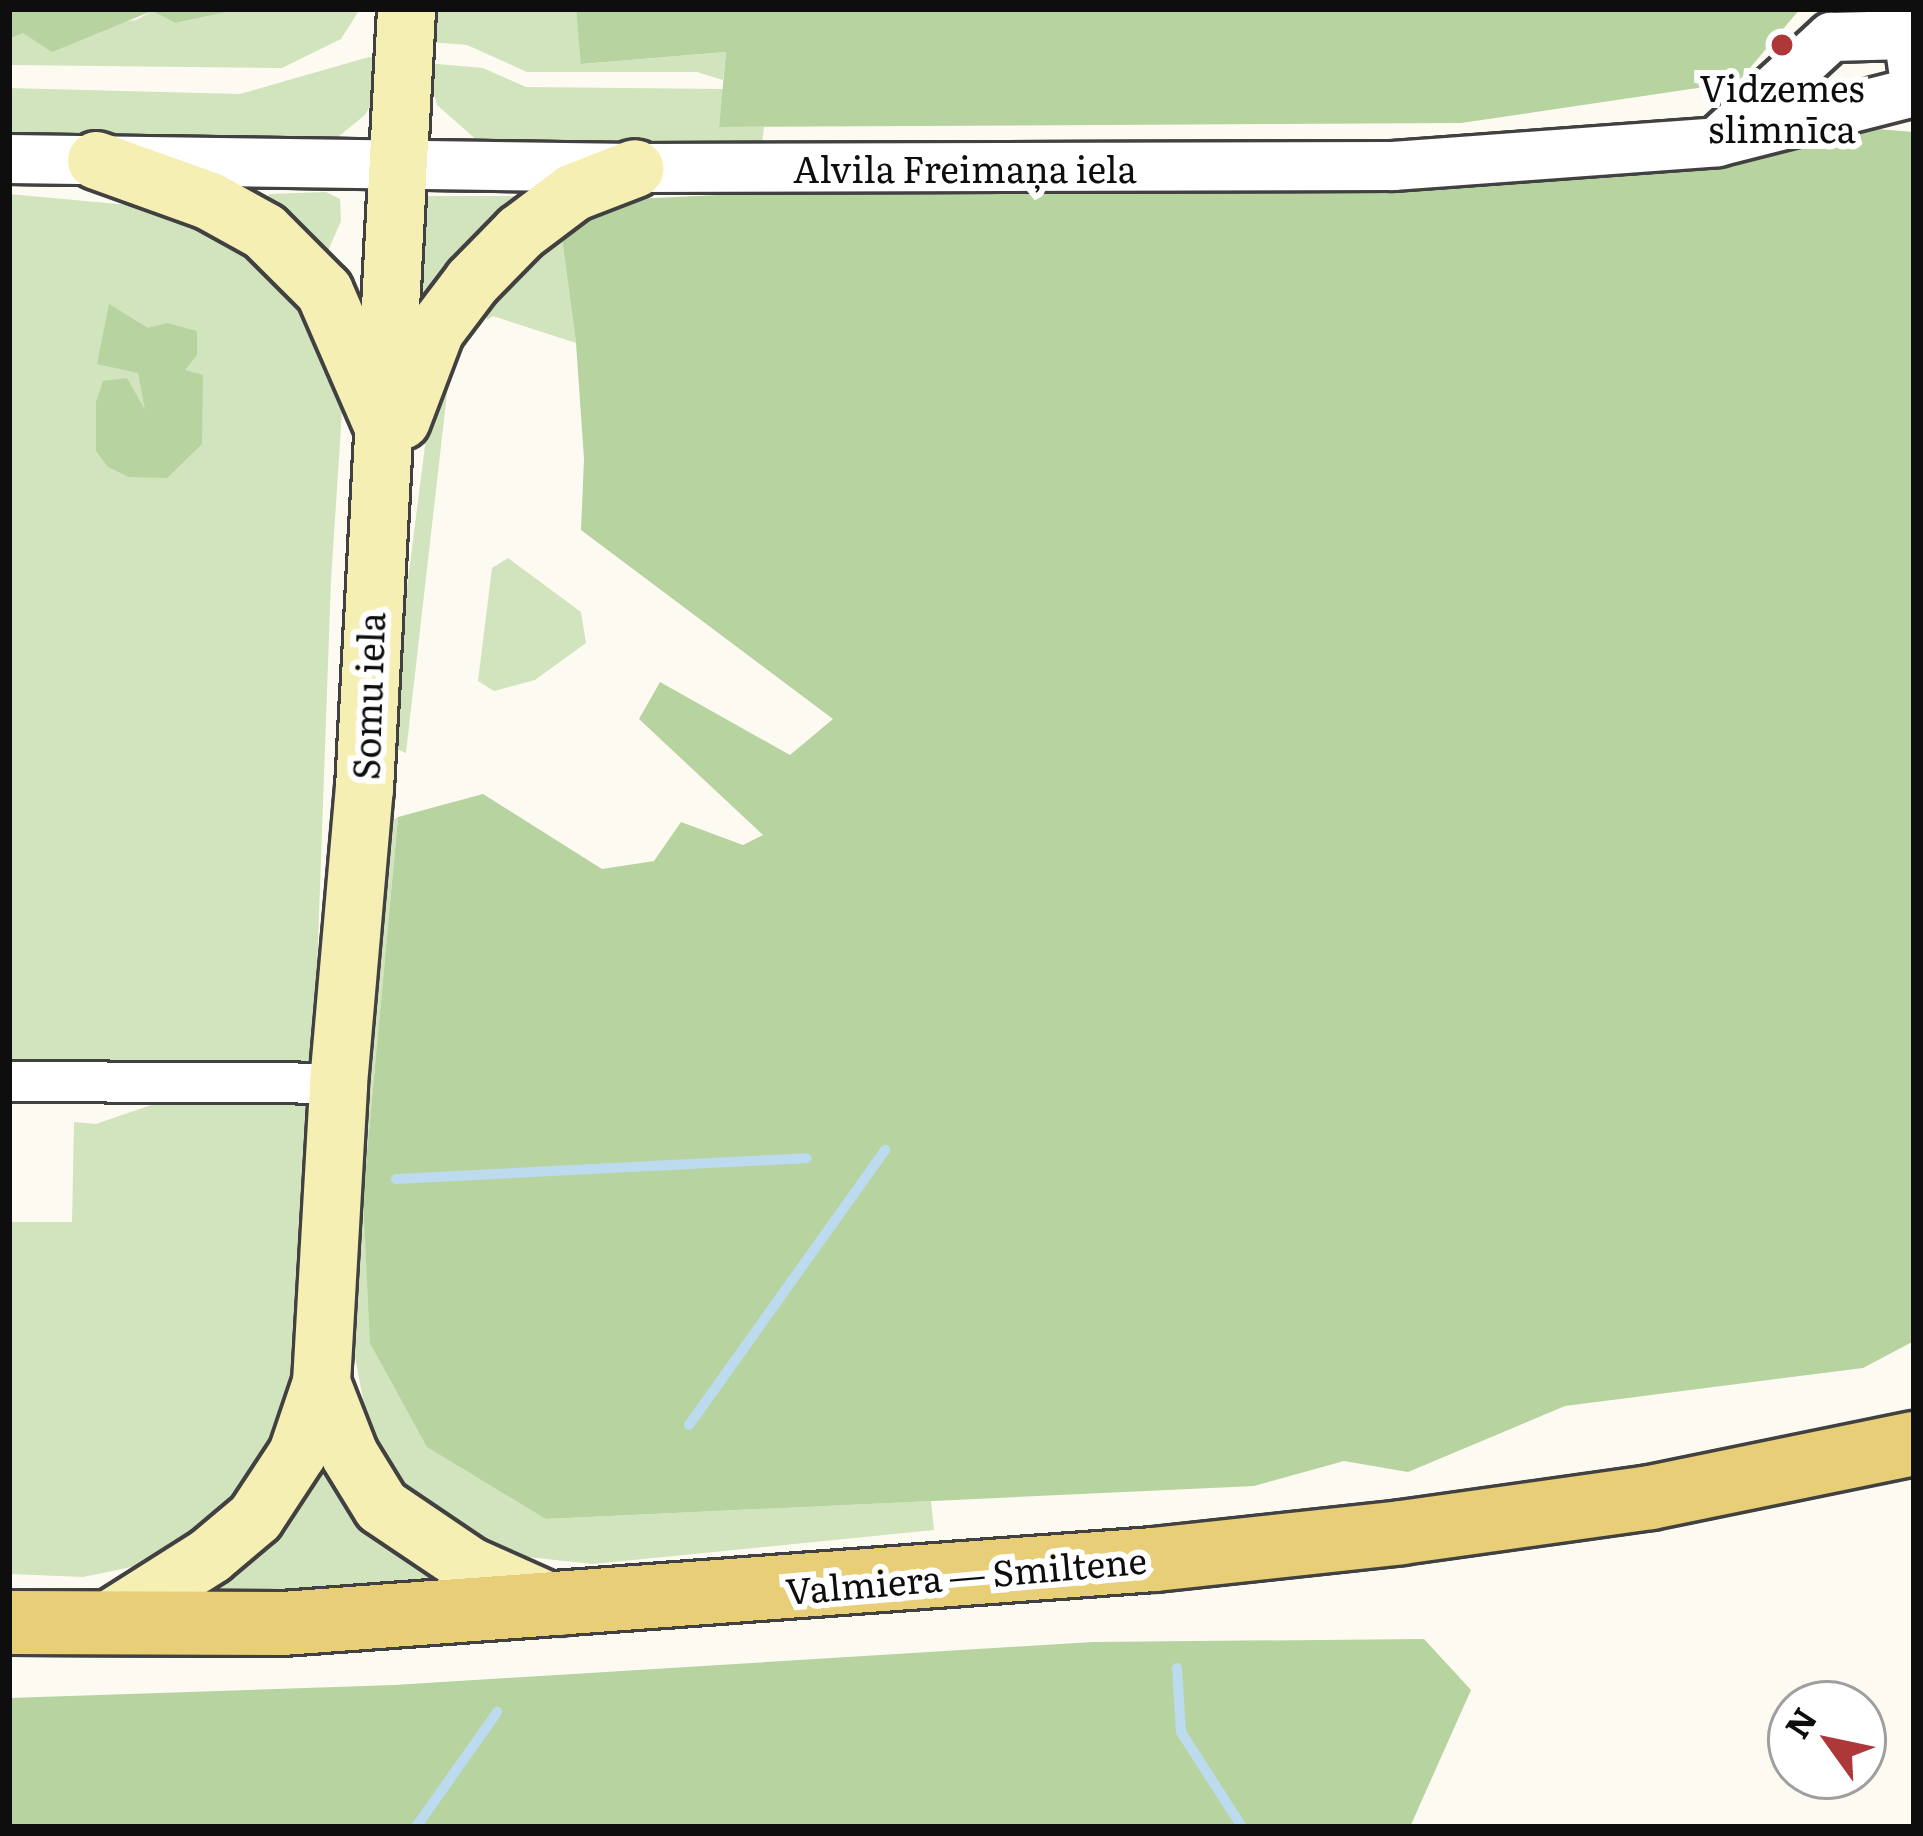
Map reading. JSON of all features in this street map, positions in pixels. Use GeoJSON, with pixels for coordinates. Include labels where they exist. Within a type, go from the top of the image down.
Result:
{"type":"FeatureCollection","features":[{"type":"Feature","properties":{"kind":"main road","name":"Somu iela"},"geometry":{"type":"LineString","coordinates":[[321,1382],[338,1083],[364,788],[406,9]]}},
{"type":"Feature","properties":{"kind":"main road"},"geometry":{"type":"LineString","coordinates":[[96,160],[208,200],[264,231],[324,291],[384,429]]}},
{"type":"Feature","properties":{"kind":"main road"},"geometry":{"type":"LineString","coordinates":[[374,547],[408,392],[435,330],[520,232],[573,193],[635,168]]}},
{"type":"Feature","properties":{"kind":"main road"},"geometry":{"type":"LineString","coordinates":[[321,1382],[349,1454],[381,1506],[470,1567],[560,1606]]}},
{"type":"Feature","properties":{"kind":"main road"},"geometry":{"type":"LineString","coordinates":[[103,1623],[210,1555],[254,1517],[297,1453],[321,1382]]}},
{"type":"Feature","properties":{"kind":"main road","name":"Valmiera — Smiltene"},"geometry":{"type":"LineString","coordinates":[[9,1622],[282,1623],[1131,1561],[1401,1532],[1650,1497],[1914,1443]]}},
{"type":"Feature","properties":{"kind":"street"},"geometry":{"type":"LineString","coordinates":[[1717,142],[1832,38],[1908,34],[1914,76]]}},
{"type":"Feature","properties":{"kind":"street","name":"Alvila Freimaņa iela"},"geometry":{"type":"LineString","coordinates":[[9,159],[635,168],[1393,166],[1717,142],[1914,92]]}},
{"type":"Feature","properties":{"kind":"street"},"geometry":{"type":"LineString","coordinates":[[9,1081],[338,1083]]}},
{"type":"Feature","properties":{"kind":"green space"},"geometry":{"type":"Polygon","coordinates":[[[9,9],[241,9],[176,23],[152,11],[52,52],[23,33],[9,39],[9,9]]]}},
{"type":"Feature","properties":{"kind":"green space"},"geometry":{"type":"Polygon","coordinates":[[[241,9],[360,9],[341,39],[282,68],[9,65],[9,39],[23,33],[136,20],[152,11],[177,23],[241,9]]]}},
{"type":"Feature","properties":{"kind":"green space"},"geometry":{"type":"Polygon","coordinates":[[[430,9],[576,9],[582,64],[726,52],[723,80],[697,72],[527,72],[467,45],[429,42],[430,9]]]}},
{"type":"Feature","properties":{"kind":"green space"},"geometry":{"type":"Polygon","coordinates":[[[576,9],[1800,9],[1738,82],[1461,123],[719,127],[726,52],[581,64],[576,9]]]}},
{"type":"Feature","properties":{"kind":"green space"},"geometry":{"type":"Polygon","coordinates":[[[369,57],[386,60],[380,88],[365,115],[338,137],[9,132],[9,88],[240,94],[369,57]]]}},
{"type":"Feature","properties":{"kind":"green space"},"geometry":{"type":"Polygon","coordinates":[[[426,63],[483,68],[526,87],[723,89],[719,127],[764,127],[762,144],[752,150],[480,143],[437,105],[426,63]]]}},
{"type":"Feature","properties":{"kind":"green space"},"geometry":{"type":"Polygon","coordinates":[[[1864,128],[1914,132],[1914,1341],[1863,1368],[1565,1406],[1408,1472],[1344,1461],[1254,1486],[546,1519],[427,1447],[370,1343],[363,1196],[398,817],[483,794],[602,869],[654,861],[681,822],[743,845],[763,835],[639,719],[660,682],[790,755],[833,719],[581,530],[584,459],[576,343],[559,216],[592,201],[1068,178],[1864,128]]]}},
{"type":"Feature","properties":{"kind":"green space"},"geometry":{"type":"Polygon","coordinates":[[[326,192],[340,199],[341,221],[324,260],[264,213],[269,194],[326,192]]]}},
{"type":"Feature","properties":{"kind":"green space"},"geometry":{"type":"Polygon","coordinates":[[[9,194],[205,212],[327,330],[343,396],[331,581],[314,1054],[298,1069],[9,1064],[9,194]]]}},
{"type":"Feature","properties":{"kind":"green space"},"geometry":{"type":"Polygon","coordinates":[[[420,196],[527,196],[420,314],[410,306],[420,196]]]}},
{"type":"Feature","properties":{"kind":"green space"},"geometry":{"type":"Polygon","coordinates":[[[559,216],[576,343],[493,316],[487,320],[485,302],[559,216]]]}},
{"type":"Feature","properties":{"kind":"green space"},"geometry":{"type":"Polygon","coordinates":[[[109,304],[148,328],[167,323],[197,331],[197,355],[185,370],[203,375],[202,444],[167,478],[129,477],[108,467],[96,451],[96,402],[103,381],[127,378],[145,410],[138,373],[97,364],[109,304]]]}},
{"type":"Feature","properties":{"kind":"green space"},"geometry":{"type":"Polygon","coordinates":[[[453,341],[406,753],[391,747],[389,730],[427,430],[453,341]]]}},
{"type":"Feature","properties":{"kind":"green space"},"geometry":{"type":"Polygon","coordinates":[[[508,558],[581,612],[586,643],[535,680],[494,691],[478,681],[492,568],[508,558]]]}},
{"type":"Feature","properties":{"kind":"green space"},"geometry":{"type":"Polygon","coordinates":[[[398,817],[363,1197],[546,1519],[931,1501],[934,1530],[593,1564],[518,1556],[471,1540],[399,1483],[369,1430],[352,1342],[354,1093],[385,825],[398,817]]]}},
{"type":"Feature","properties":{"kind":"green space"},"geometry":{"type":"Polygon","coordinates":[[[189,1092],[304,1103],[312,1132],[289,1427],[221,1513],[156,1562],[83,1577],[9,1574],[9,1222],[72,1222],[74,1122],[96,1124],[189,1092]]]}},
{"type":"Feature","properties":{"kind":"green space"},"geometry":{"type":"Polygon","coordinates":[[[319,1466],[334,1471],[436,1573],[434,1583],[225,1596],[218,1588],[218,1576],[319,1466]]]}},
{"type":"Feature","properties":{"kind":"green space"},"geometry":{"type":"Polygon","coordinates":[[[1424,1639],[1471,1690],[1410,1827],[9,1827],[9,1698],[394,1685],[1092,1642],[1424,1639]]]}},
{"type":"Feature","properties":{"kind":"waterway"},"geometry":{"type":"LineString","coordinates":[[689,1425],[885,1150]]}},
{"type":"Feature","properties":{"kind":"waterway"},"geometry":{"type":"LineString","coordinates":[[396,1179],[806,1158]]}},
{"type":"Feature","properties":{"kind":"waterway"},"geometry":{"type":"LineString","coordinates":[[1177,1668],[1181,1732],[1242,1827]]}},
{"type":"Feature","properties":{"kind":"waterway"},"geometry":{"type":"LineString","coordinates":[[416,1827],[497,1712]]}},
{"type":"Feature","properties":{"kind":"place","name":"Vidzemes slimnīca"},"geometry":{"type":"Point","coordinates":[1782,45]}}]}
